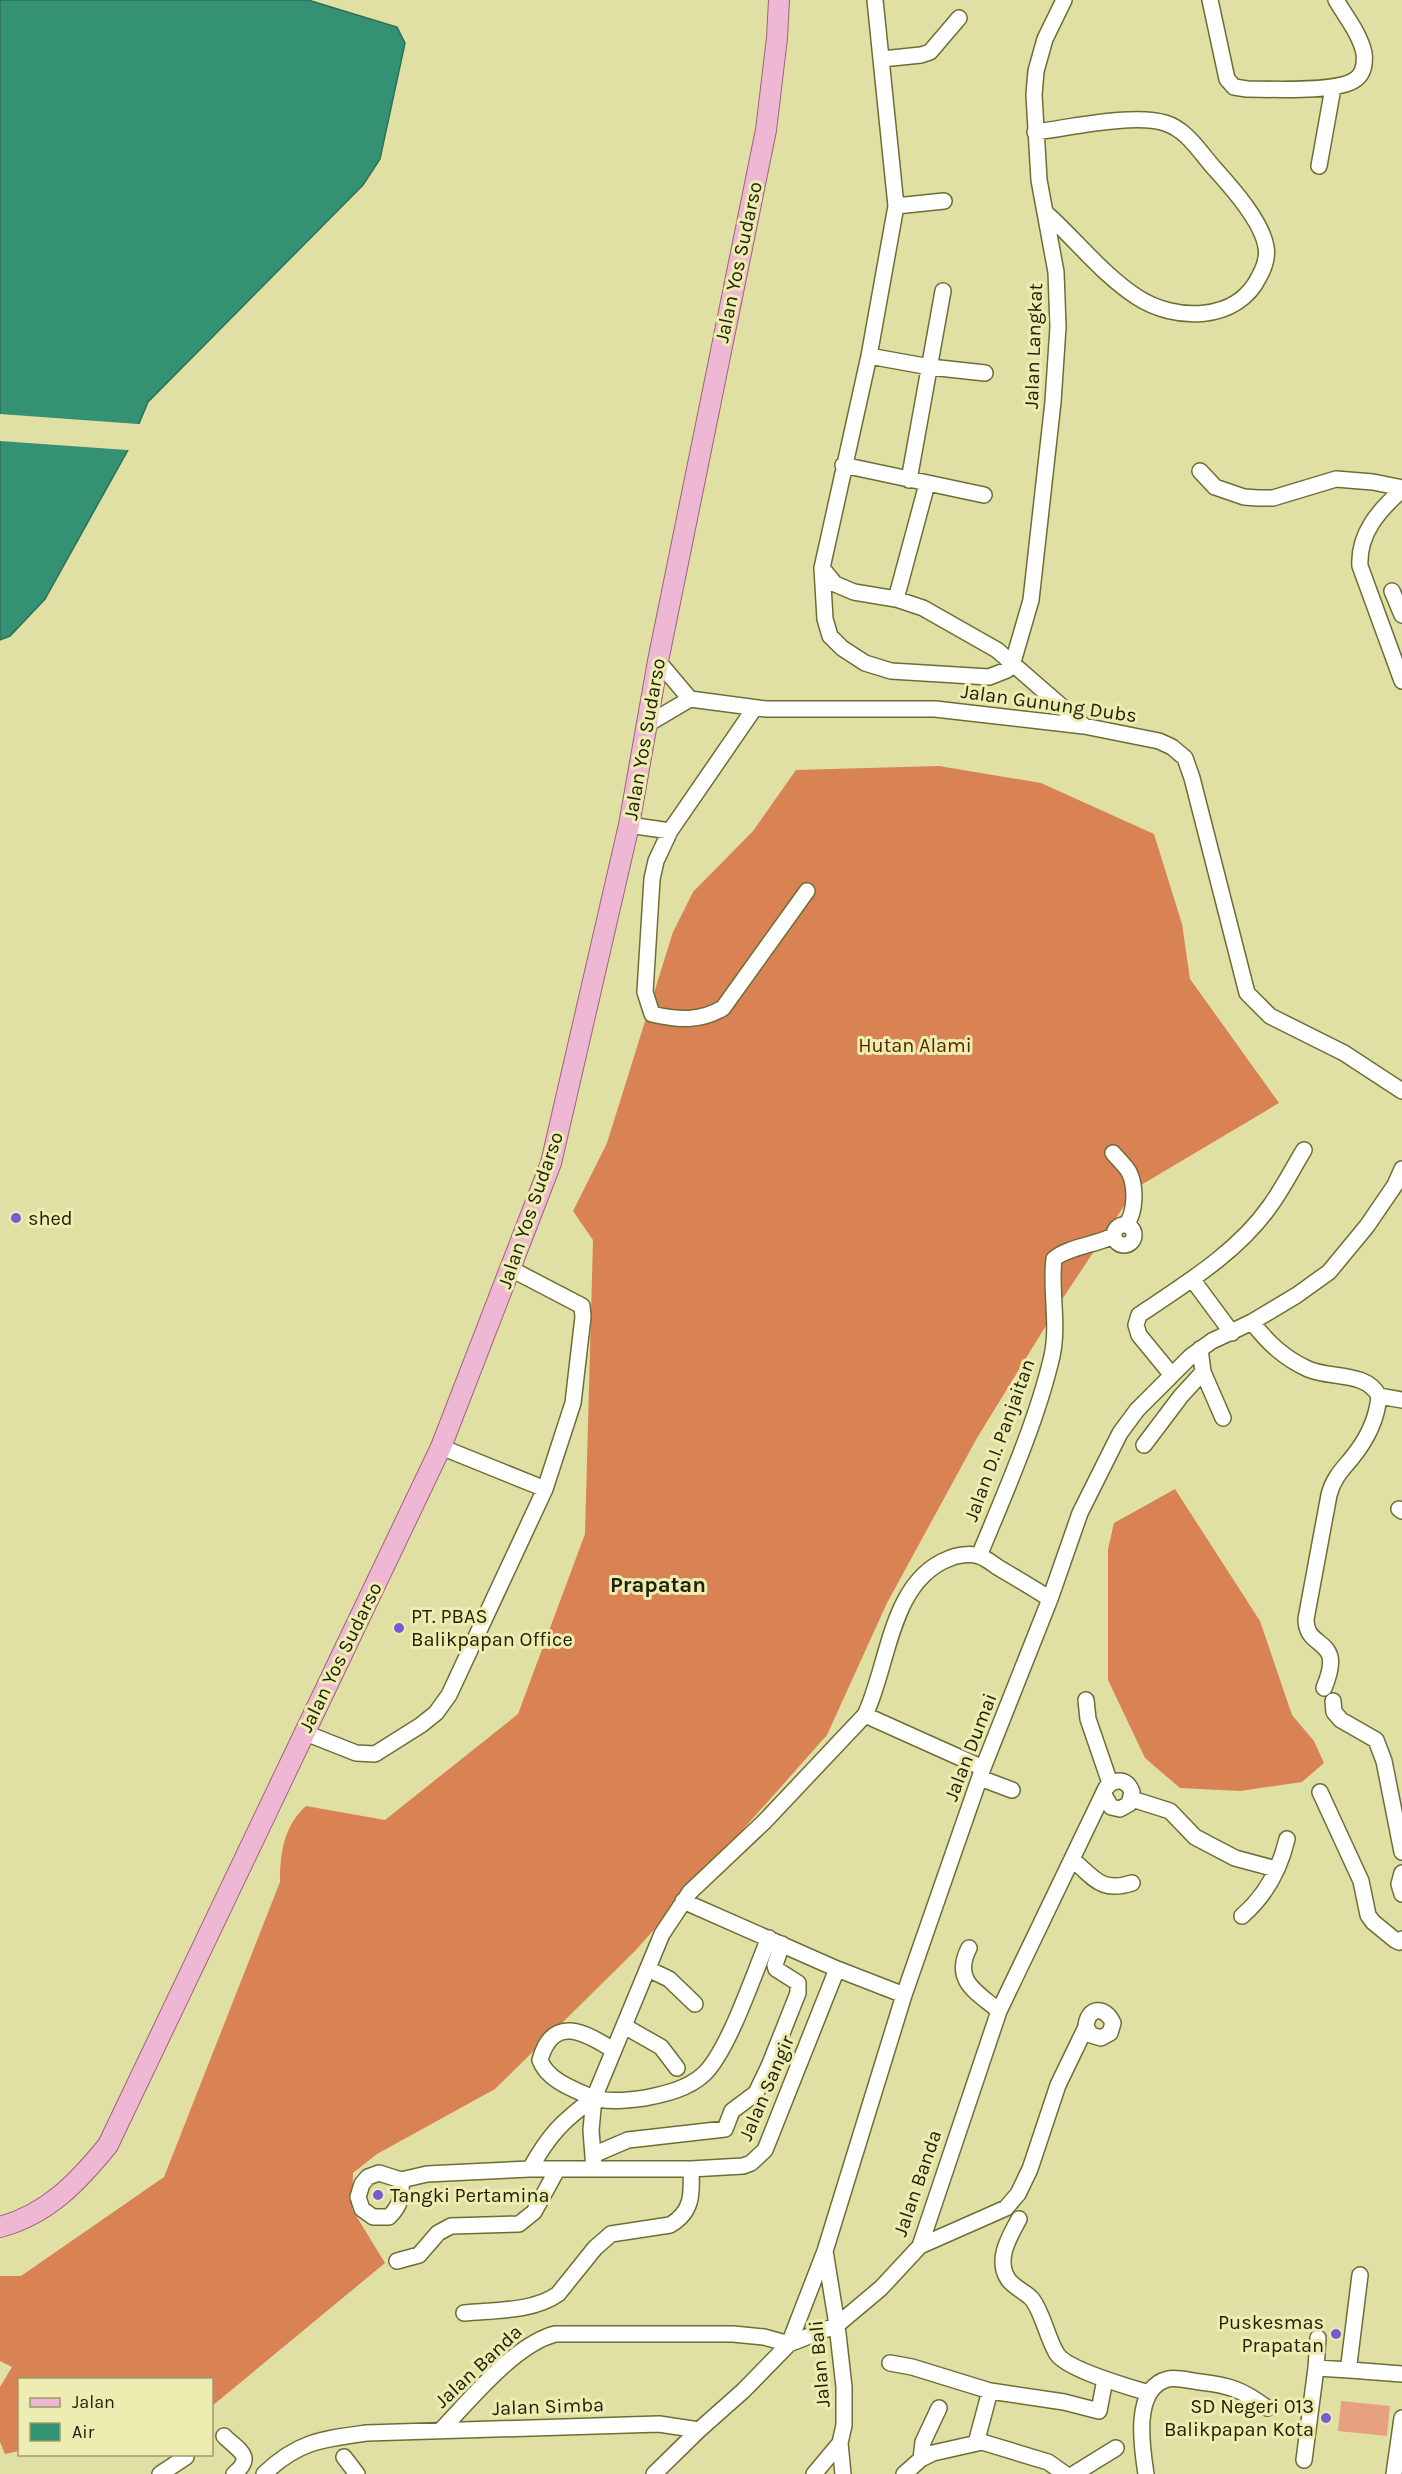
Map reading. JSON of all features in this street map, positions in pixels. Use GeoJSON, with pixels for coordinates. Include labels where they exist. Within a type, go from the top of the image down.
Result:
{"type":"FeatureCollection","features":[{"type":"Feature","properties":{"kind":"main road","name":"Jalan Yos Sudarso"},"geometry":{"type":"LineString","coordinates":[[0,2227],[38,2213],[62,2196],[108,2145],[303,1732],[441,1447],[551,1163],[629,825],[658,661],[766,130],[779,0]]}},
{"type":"Feature","properties":{"kind":"street"},"geometry":{"type":"LineString","coordinates":[[875,0],[896,206],[869,356],[822,568],[825,619],[830,636],[842,648],[865,663],[891,671],[989,677],[1007,670],[1013,662]]}},
{"type":"Feature","properties":{"kind":"street","name":"Jalan Langkat"},"geometry":{"type":"LineString","coordinates":[[1013,662],[1031,600],[1053,402],[1058,327],[1056,272],[1039,180],[1034,95],[1036,71],[1045,39],[1064,0]]}},
{"type":"Feature","properties":{"kind":"street"},"geometry":{"type":"LineString","coordinates":[[1210,0],[1227,79],[1234,87],[1247,89],[1333,88],[1355,80],[1362,73],[1364,56],[1358,37],[1336,0]]}},
{"type":"Feature","properties":{"kind":"street"},"geometry":{"type":"LineString","coordinates":[[882,59],[930,52],[959,18]]}},
{"type":"Feature","properties":{"kind":"street"},"geometry":{"type":"LineString","coordinates":[[1319,166],[1333,88]]}},
{"type":"Feature","properties":{"kind":"street"},"geometry":{"type":"LineString","coordinates":[[1035,132],[1143,119],[1164,122],[1179,128],[1234,190],[1249,212],[1264,237],[1266,259],[1254,288],[1238,303],[1209,313],[1189,315],[1171,313],[1137,298],[1104,271],[1047,214]]}},
{"type":"Feature","properties":{"kind":"street"},"geometry":{"type":"LineString","coordinates":[[896,206],[944,201]]}},
{"type":"Feature","properties":{"kind":"street"},"geometry":{"type":"LineString","coordinates":[[909,480],[943,291]]}},
{"type":"Feature","properties":{"kind":"street"},"geometry":{"type":"LineString","coordinates":[[869,356],[930,367],[985,373]]}},
{"type":"Feature","properties":{"kind":"street"},"geometry":{"type":"LineString","coordinates":[[843,465],[984,495]]}},
{"type":"Feature","properties":{"kind":"street"},"geometry":{"type":"LineString","coordinates":[[1200,471],[1215,487],[1244,497],[1273,498],[1336,479],[1373,482],[1402,489]]}},
{"type":"Feature","properties":{"kind":"street"},"geometry":{"type":"LineString","coordinates":[[896,599],[927,484]]}},
{"type":"Feature","properties":{"kind":"street"},"geometry":{"type":"LineString","coordinates":[[1402,489],[1372,522],[1359,552],[1360,566],[1402,681]]}},
{"type":"Feature","properties":{"kind":"street"},"geometry":{"type":"LineString","coordinates":[[822,568],[835,584],[855,592],[896,599],[923,608],[997,650],[1084,726]]}},
{"type":"Feature","properties":{"kind":"street"},"geometry":{"type":"LineString","coordinates":[[1392,591],[1402,615]]}},
{"type":"Feature","properties":{"kind":"street"},"geometry":{"type":"LineString","coordinates":[[646,725],[690,699],[658,661]]}},
{"type":"Feature","properties":{"kind":"street","name":"Jalan Gunung Dubs"},"geometry":{"type":"LineString","coordinates":[[690,699],[754,708],[876,711],[935,709],[1084,726],[1159,741],[1172,747],[1185,758],[1247,993],[1270,1016],[1344,1053],[1402,1091]]}},
{"type":"Feature","properties":{"kind":"street"},"geometry":{"type":"LineString","coordinates":[[754,708],[670,831],[656,861],[652,879],[645,992],[652,1014],[666,1018],[693,1019],[709,1016],[723,1008],[807,891]]}},
{"type":"Feature","properties":{"kind":"street"},"geometry":{"type":"LineString","coordinates":[[629,825],[670,831]]}},
{"type":"Feature","properties":{"kind":"street"},"geometry":{"type":"LineString","coordinates":[[1171,1374],[1139,1335],[1136,1325],[1139,1315],[1192,1279],[1235,1245],[1270,1206],[1304,1150]]}},
{"type":"Feature","properties":{"kind":"street","name":"Jalan D.I. Panjaitan"},"geometry":{"type":"LineString","coordinates":[[979,1556],[1028,1431],[1053,1355],[1054,1259],[1065,1253],[1098,1244],[1113,1236],[1121,1244],[1132,1241],[1133,1230],[1126,1225],[1133,1211],[1131,1179],[1126,1167],[1113,1153]]}},
{"type":"Feature","properties":{"kind":"street","name":"Jalan Dumai"},"geometry":{"type":"LineString","coordinates":[[789,2344],[825,2251],[904,1995],[981,1773],[1050,1599],[1080,1513],[1120,1433],[1137,1410],[1171,1374],[1200,1349],[1252,1322],[1297,1295],[1329,1272],[1367,1226],[1395,1185],[1402,1169]]}},
{"type":"Feature","properties":{"kind":"street"},"geometry":{"type":"LineString","coordinates":[[303,1732],[356,1753],[375,1754],[422,1725],[436,1713],[449,1695],[545,1489],[573,1403],[583,1317],[582,1306],[511,1269]]}},
{"type":"Feature","properties":{"kind":"street"},"geometry":{"type":"LineString","coordinates":[[1192,1279],[1232,1333]]}},
{"type":"Feature","properties":{"kind":"street"},"geometry":{"type":"LineString","coordinates":[[1252,1322],[1267,1342],[1298,1364],[1328,1376],[1352,1378],[1369,1384],[1379,1395],[1402,1400]]}},
{"type":"Feature","properties":{"kind":"street"},"geometry":{"type":"LineString","coordinates":[[1200,1349],[1203,1372],[1223,1419]]}},
{"type":"Feature","properties":{"kind":"street"},"geometry":{"type":"LineString","coordinates":[[1144,1445],[1181,1396],[1203,1372]]}},
{"type":"Feature","properties":{"kind":"street"},"geometry":{"type":"LineString","coordinates":[[1379,1395],[1371,1429],[1332,1484],[1308,1606],[1306,1629],[1328,1649],[1332,1657],[1328,1694],[1334,1712],[1341,1720],[1376,1740],[1384,1761],[1402,1852]]}},
{"type":"Feature","properties":{"kind":"street"},"geometry":{"type":"LineString","coordinates":[[441,1447],[545,1489]]}},
{"type":"Feature","properties":{"kind":"street"},"geometry":{"type":"LineString","coordinates":[[775,1941],[776,1969],[798,1983],[798,1993],[770,2066],[756,2093],[732,2111],[725,2128],[628,2140],[593,2162],[591,2130],[594,2098],[662,1934],[690,1892],[797,1788],[866,1715],[909,1590],[936,1563],[953,1557],[979,1556],[1050,1599]]}},
{"type":"Feature","properties":{"kind":"street"},"geometry":{"type":"LineString","coordinates":[[1086,1700],[1088,1719],[1107,1789],[1107,1804],[1116,1808],[1125,1807],[1132,1798],[1131,1788],[1125,1782],[1117,1780],[1107,1789]]}},
{"type":"Feature","properties":{"kind":"street"},"geometry":{"type":"LineString","coordinates":[[866,1715],[1012,1790]]}},
{"type":"Feature","properties":{"kind":"street","name":"Jalan Banda"},"geometry":{"type":"LineString","coordinates":[[441,2430],[522,2349],[541,2337],[555,2334],[733,2334],[764,2337],[789,2344],[837,2325],[881,2288],[920,2246],[999,2012],[1107,1789]]}},
{"type":"Feature","properties":{"kind":"street"},"geometry":{"type":"LineString","coordinates":[[1320,1792],[1361,1881],[1368,1915],[1373,1922],[1401,1942]]}},
{"type":"Feature","properties":{"kind":"street"},"geometry":{"type":"LineString","coordinates":[[1132,1798],[1170,1811],[1195,1837],[1235,1858],[1276,1869]]}},
{"type":"Feature","properties":{"kind":"street"},"geometry":{"type":"LineString","coordinates":[[1242,1916],[1260,1898],[1276,1869],[1287,1839]]}},
{"type":"Feature","properties":{"kind":"street"},"geometry":{"type":"LineString","coordinates":[[1072,1859],[1099,1884],[1118,1888],[1132,1883]]}},
{"type":"Feature","properties":{"kind":"street"},"geometry":{"type":"LineString","coordinates":[[1402,1873],[1399,1884],[1402,1894]]}},
{"type":"Feature","properties":{"kind":"street"},"geometry":{"type":"LineString","coordinates":[[683,1901],[837,1970],[904,1995]]}},
{"type":"Feature","properties":{"kind":"street"},"geometry":{"type":"LineString","coordinates":[[613,2050],[587,2034],[562,2031],[549,2042],[541,2056],[541,2064],[557,2081],[594,2098],[629,2100],[669,2093],[704,2074],[723,2048],[775,1941]]}},
{"type":"Feature","properties":{"kind":"street"},"geometry":{"type":"LineString","coordinates":[[969,1948],[964,1957],[964,1978],[968,1985],[999,2012]]}},
{"type":"Feature","properties":{"kind":"street"},"geometry":{"type":"LineString","coordinates":[[648,1969],[669,1979],[695,2004]]}},
{"type":"Feature","properties":{"kind":"street","name":"Jalan Sangir"},"geometry":{"type":"LineString","coordinates":[[401,2180],[427,2174],[530,2169],[557,2170],[593,2162],[691,2169],[743,2166],[752,2163],[765,2150],[837,1970]]}},
{"type":"Feature","properties":{"kind":"street"},"geometry":{"type":"LineString","coordinates":[[624,2026],[661,2047],[677,2068]]}},
{"type":"Feature","properties":{"kind":"street"},"geometry":{"type":"LineString","coordinates":[[920,2246],[1006,2208],[1018,2194],[1030,2169],[1058,2085],[1086,2027]]}},
{"type":"Feature","properties":{"kind":"street"},"geometry":{"type":"LineString","coordinates":[[530,2169],[547,2140],[578,2109],[594,2098]]}},
{"type":"Feature","properties":{"kind":"street"},"geometry":{"type":"LineString","coordinates":[[464,2313],[525,2306],[550,2300],[558,2294],[595,2247],[611,2234],[670,2225],[678,2220],[690,2206],[691,2169]]}},
{"type":"Feature","properties":{"kind":"street"},"geometry":{"type":"LineString","coordinates":[[397,2261],[419,2255],[438,2233],[451,2226],[519,2224],[534,2212],[557,2170]]}},
{"type":"Feature","properties":{"kind":"street"},"geometry":{"type":"LineString","coordinates":[[1019,2219],[1006,2244],[1003,2264],[1008,2280],[1033,2300],[1058,2356],[1068,2363],[1105,2379],[1149,2393]]}},
{"type":"Feature","properties":{"kind":"street","name":"Jalan Bali"},"geometry":{"type":"LineString","coordinates":[[825,2251],[844,2387],[844,2426],[840,2443],[843,2474]]}},
{"type":"Feature","properties":{"kind":"street"},"geometry":{"type":"LineString","coordinates":[[1350,2370],[1360,2276]]}},
{"type":"Feature","properties":{"kind":"street"},"geometry":{"type":"LineString","coordinates":[[1304,2460],[1318,2338]]}},
{"type":"Feature","properties":{"kind":"street"},"geometry":{"type":"LineString","coordinates":[[654,2474],[743,2391],[789,2344]]}},
{"type":"Feature","properties":{"kind":"street"},"geometry":{"type":"LineString","coordinates":[[890,2363],[912,2367],[990,2391],[1064,2402],[1099,2411],[1105,2379]]}},
{"type":"Feature","properties":{"kind":"street"},"geometry":{"type":"LineString","coordinates":[[1316,2368],[1402,2374]]}},
{"type":"Feature","properties":{"kind":"street"},"geometry":{"type":"LineString","coordinates":[[1146,2474],[1140,2429],[1149,2393],[1167,2379],[1228,2385],[1250,2395],[1267,2408]]}},
{"type":"Feature","properties":{"kind":"street"},"geometry":{"type":"LineString","coordinates":[[976,2443],[990,2391]]}},
{"type":"Feature","properties":{"kind":"street"},"geometry":{"type":"LineString","coordinates":[[921,2459],[923,2442],[939,2408]]}},
{"type":"Feature","properties":{"kind":"street"},"geometry":{"type":"LineString","coordinates":[[1394,2474],[1402,2418]]}},
{"type":"Feature","properties":{"kind":"street","name":"Jalan Simba"},"geometry":{"type":"LineString","coordinates":[[264,2474],[297,2448],[323,2439],[367,2433],[659,2424],[699,2430]]}},
{"type":"Feature","properties":{"kind":"street"},"geometry":{"type":"LineString","coordinates":[[224,2436],[244,2455],[246,2460],[234,2474]]}},
{"type":"Feature","properties":{"kind":"street"},"geometry":{"type":"LineString","coordinates":[[904,2474],[921,2459],[942,2450],[984,2442],[1019,2455],[1048,2462],[1065,2474]]}},
{"type":"Feature","properties":{"kind":"street"},"geometry":{"type":"LineString","coordinates":[[814,2474],[840,2443]]}},
{"type":"Feature","properties":{"kind":"street"},"geometry":{"type":"LineString","coordinates":[[1074,2474],[1116,2448]]}},
{"type":"Feature","properties":{"kind":"street"},"geometry":{"type":"LineString","coordinates":[[160,2474],[186,2457]]}},
{"type":"Feature","properties":{"kind":"street"},"geometry":{"type":"LineString","coordinates":[[344,2457],[357,2474]]}},
{"type":"Feature","properties":{"kind":"shaded area"},"geometry":{"type":"Polygon","coordinates":[[[1341,2401],[1390,2406],[1387,2436],[1338,2431],[1341,2401]]]}},
{"type":"Feature","properties":{"kind":"green space","name":"Hutan Alami"},"geometry":{"type":"Polygon","coordinates":[[[939,766],[1041,783],[1154,834],[1182,924],[1190,979],[1279,1103],[1136,1188],[1061,1301],[977,1438],[887,1603],[827,1735],[635,1951],[495,2089],[377,2154],[353,2173],[352,2209],[385,2263],[213,2405],[213,2378],[18,2378],[18,2451],[5,2454],[0,2442],[0,2387],[12,2367],[0,2361],[0,2276],[21,2276],[164,2177],[280,1882],[282,1850],[293,1822],[306,1806],[385,1820],[518,1714],[585,1534],[593,1240],[573,1211],[607,1143],[673,932],[693,892],[753,831],[796,770],[939,766]]]}},
{"type":"Feature","properties":{"kind":"green space"},"geometry":{"type":"Polygon","coordinates":[[[1175,1489],[1260,1621],[1292,1715],[1314,1741],[1324,1763],[1302,1782],[1240,1791],[1180,1788],[1145,1758],[1108,1680],[1108,1549],[1114,1523],[1175,1489]]]}},
{"type":"Feature","properties":{"kind":"water"},"geometry":{"type":"Polygon","coordinates":[[[0,0],[308,0],[397,27],[405,43],[380,159],[363,185],[148,402],[128,450],[45,599],[10,636],[0,640],[0,0]]]}},
{"type":"Feature","properties":{"kind":"pier"},"geometry":{"type":"Polygon","coordinates":[[[0,414],[141,424],[131,450],[0,441],[0,414]]]}},
{"type":"Feature","properties":{"kind":"place","name":"shed"},"geometry":{"type":"Point","coordinates":[16,1218]}},
{"type":"Feature","properties":{"kind":"place","name":"PT. PBAS Balikpapan Office"},"geometry":{"type":"Point","coordinates":[399,1628]}},
{"type":"Feature","properties":{"kind":"place","name":"Tangki Pertamina"},"geometry":{"type":"Point","coordinates":[378,2195]}},
{"type":"Feature","properties":{"kind":"place","name":"Puskesmas Prapatan"},"geometry":{"type":"Point","coordinates":[1336,2334]}},
{"type":"Feature","properties":{"kind":"place","name":"SD Negeri 013 Balikpapan Kota"},"geometry":{"type":"Point","coordinates":[1326,2418]}},
{"type":"Feature","properties":{"kind":"district","name":"Prapatan"},"geometry":{"type":"Point","coordinates":[658,1584]}}]}
